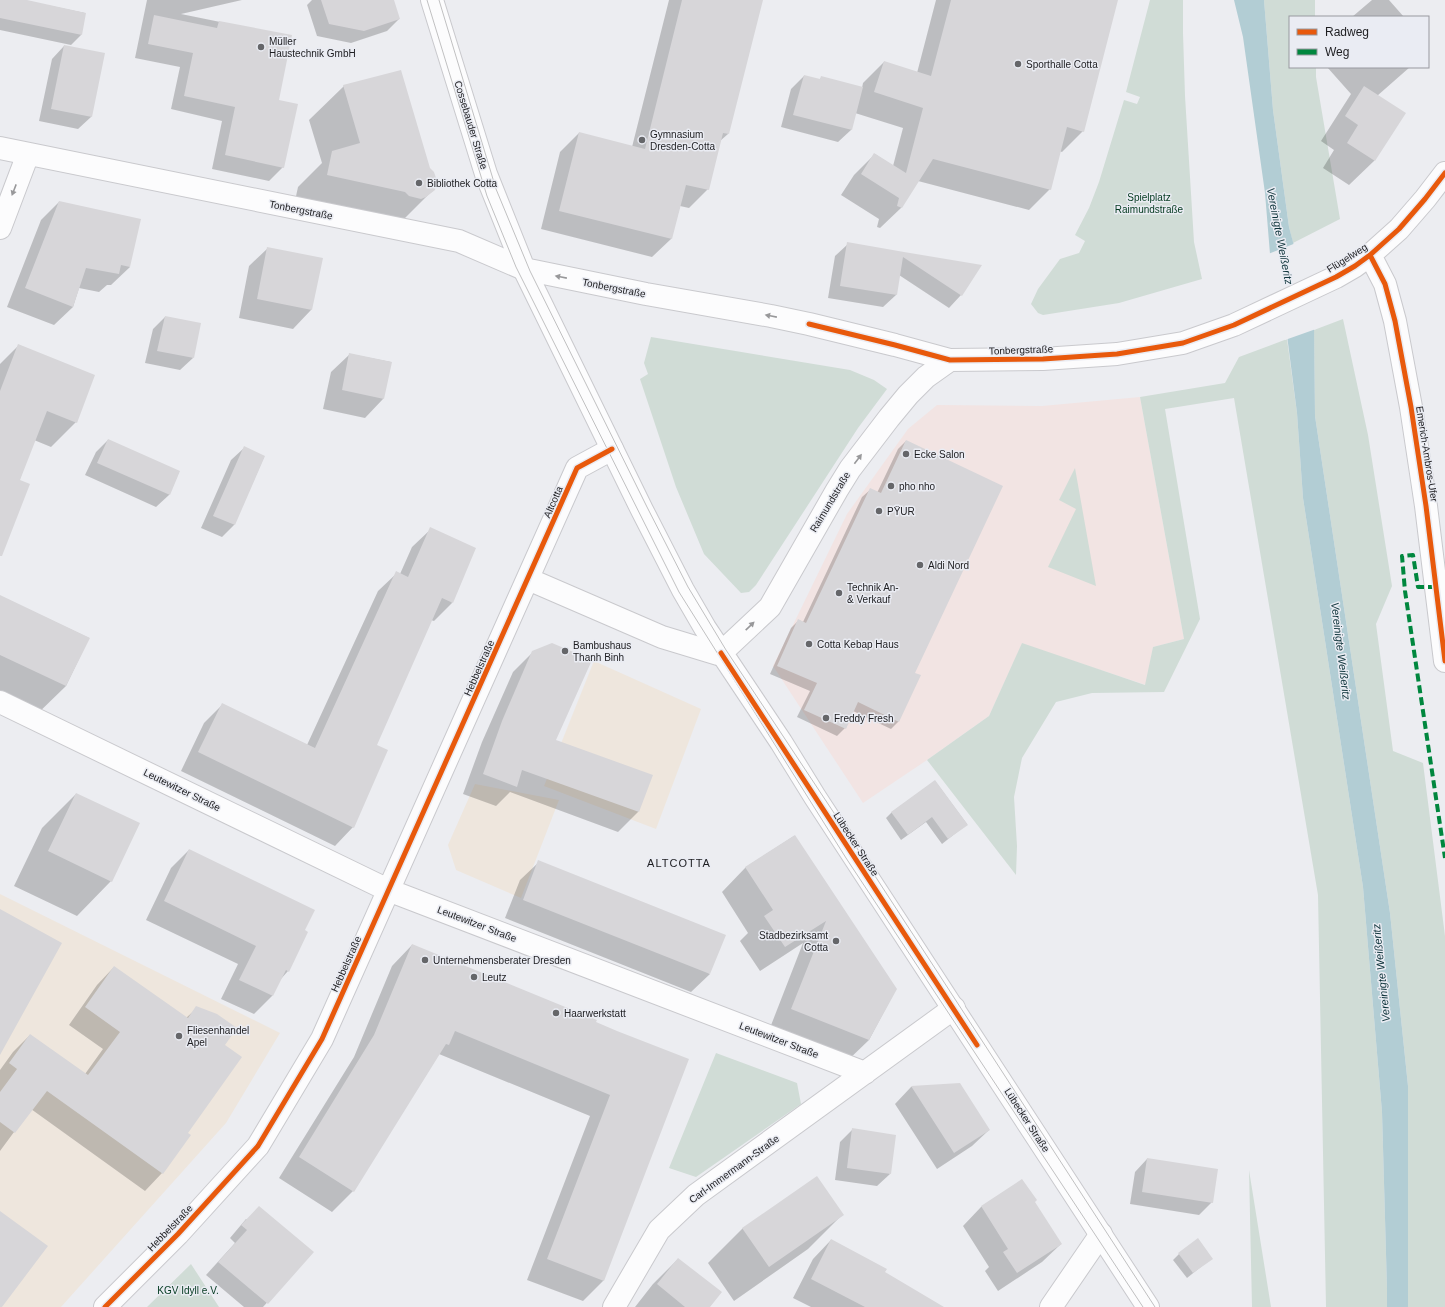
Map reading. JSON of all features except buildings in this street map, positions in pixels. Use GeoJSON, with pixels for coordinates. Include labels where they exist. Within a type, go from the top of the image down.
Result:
{"type":"FeatureCollection","features":[{"type":"Feature","properties":{"kind":"street","name":"Cossebauder Straße"},"geometry":{"type":"LineString","coordinates":[[432,0],[486,174],[524,269]]}},
{"type":"Feature","properties":{"kind":"street","name":"Tonbergstraße"},"geometry":{"type":"LineString","coordinates":[[0,148],[459,241],[524,269],[646,294],[809,324],[950,360],[1037,360],[1117,354],[1184,343],[1234,325]]}},
{"type":"Feature","properties":{"kind":"street"},"geometry":{"type":"LineString","coordinates":[[0,228],[28,154]]}},
{"type":"Feature","properties":{"kind":"street","name":"Flügelweg"},"geometry":{"type":"LineString","coordinates":[[1234,325],[1336,277],[1355,266],[1370,255],[1399,229],[1445,173]]}},
{"type":"Feature","properties":{"kind":"street","name":"Emerich-Ambros-Ufer"},"geometry":{"type":"LineString","coordinates":[[1370,255],[1385,284],[1399,342],[1426,506],[1445,661]]}},
{"type":"Feature","properties":{"kind":"street"},"geometry":{"type":"LineString","coordinates":[[524,269],[642,510],[683,590],[721,653],[718,654],[662,637],[528,579]]}},
{"type":"Feature","properties":{"kind":"street","name":"Raimundstraße"},"geometry":{"type":"LineString","coordinates":[[721,653],[770,607],[850,469],[889,418],[908,395],[926,377],[950,360]]}},
{"type":"Feature","properties":{"kind":"street","name":"Altcotta"},"geometry":{"type":"LineString","coordinates":[[528,579],[577,468],[612,449]]}},
{"type":"Feature","properties":{"kind":"street","name":"Hebbelstraße"},"geometry":{"type":"LineString","coordinates":[[105,1307],[178,1234],[258,1146],[322,1039],[528,579]]}},
{"type":"Feature","properties":{"kind":"street","name":"Lübecker Straße"},"geometry":{"type":"LineString","coordinates":[[721,653],[1148,1307]]}},
{"type":"Feature","properties":{"kind":"street","name":"Leutewitzer Straße"},"geometry":{"type":"LineString","coordinates":[[0,702],[388,890],[865,1073]]}},
{"type":"Feature","properties":{"kind":"street"},"geometry":{"type":"LineString","coordinates":[[865,1073],[954,1008]]}},
{"type":"Feature","properties":{"kind":"street","name":"Carl-Immermann-Straße"},"geometry":{"type":"LineString","coordinates":[[614,1307],[659,1230],[696,1195],[865,1073]]}},
{"type":"Feature","properties":{"kind":"street"},"geometry":{"type":"LineString","coordinates":[[1051,1307],[1101,1234]]}},
{"type":"Feature","properties":{"kind":"shaded area"},"geometry":{"type":"Polygon","coordinates":[[[1140,397],[1184,639],[1153,647],[1146,685],[1022,644],[989,716],[863,803],[773,666],[847,514],[908,429],[937,405],[1042,406],[1140,397]]]}},
{"type":"Feature","properties":{"kind":"shaded area"},"geometry":{"type":"Polygon","coordinates":[[[594,661],[701,709],[656,829],[544,786],[594,661]]]}},
{"type":"Feature","properties":{"kind":"shaded area"},"geometry":{"type":"Polygon","coordinates":[[[475,784],[559,800],[521,898],[456,870],[448,845],[475,784]]]}},
{"type":"Feature","properties":{"kind":"shaded area"},"geometry":{"type":"Polygon","coordinates":[[[0,894],[280,1033],[226,1123],[61,1307],[0,1307],[0,894]]]}},
{"type":"Feature","properties":{"kind":"green space","name":"Spielplatz Raimundstraße"},"geometry":{"type":"Polygon","coordinates":[[[1150,0],[1183,0],[1185,96],[1194,242],[1202,279],[1119,303],[1043,315],[1038,313],[1031,304],[1038,289],[1060,259],[1079,253],[1085,241],[1075,235],[1089,208],[1099,182],[1124,100],[1137,104],[1140,97],[1126,92],[1150,0]]]}},
{"type":"Feature","properties":{"kind":"green space"},"geometry":{"type":"Polygon","coordinates":[[[1264,0],[1315,0],[1315,16],[1289,16],[1289,68],[1316,68],[1316,77],[1340,219],[1293,243],[1289,227],[1273,110],[1264,0]]]}},
{"type":"Feature","properties":{"kind":"green space"},"geometry":{"type":"Polygon","coordinates":[[[1343,319],[1368,435],[1392,586],[1376,624],[1393,751],[1423,763],[1445,936],[1445,1307],[1408,1307],[1408,1086],[1390,913],[1315,416],[1314,330],[1343,319]]]}},
{"type":"Feature","properties":{"kind":"green space"},"geometry":{"type":"Polygon","coordinates":[[[651,337],[850,370],[874,380],[887,389],[858,428],[756,585],[749,592],[741,593],[704,554],[676,487],[640,379],[648,374],[644,363],[651,337]]]}},
{"type":"Feature","properties":{"kind":"green space"},"geometry":{"type":"Polygon","coordinates":[[[1287,339],[1297,413],[1303,498],[1363,887],[1382,1112],[1387,1307],[1326,1307],[1318,895],[1234,398],[1165,409],[1200,619],[1164,692],[1092,693],[1056,702],[1022,758],[1014,797],[1017,846],[1016,875],[927,760],[989,716],[1022,643],[1145,685],[1153,647],[1184,639],[1140,397],[1225,383],[1239,357],[1287,339]]]}},
{"type":"Feature","properties":{"kind":"green space"},"geometry":{"type":"Polygon","coordinates":[[[1075,468],[1096,586],[1048,567],[1076,509],[1059,500],[1075,468]]]}},
{"type":"Feature","properties":{"kind":"green space"},"geometry":{"type":"Polygon","coordinates":[[[716,1053],[797,1083],[801,1104],[696,1177],[669,1168],[716,1053]]]}},
{"type":"Feature","properties":{"kind":"green space"},"geometry":{"type":"Polygon","coordinates":[[[1249,1170],[1271,1307],[1252,1307],[1249,1170]]]}},
{"type":"Feature","properties":{"kind":"green space","name":"KGV Idyll e.V."},"geometry":{"type":"Polygon","coordinates":[[[191,1264],[219,1307],[147,1307],[191,1264]]]}},
{"type":"Feature","properties":{"kind":"water","name":"Vereinigte Weißeritz"},"geometry":{"type":"Polygon","coordinates":[[[1234,0],[1264,0],[1273,110],[1289,227],[1314,321],[1315,416],[1390,913],[1408,1086],[1408,1307],[1387,1307],[1382,1112],[1363,887],[1303,498],[1297,413],[1284,312],[1270,254],[1265,193],[1243,37],[1234,0]]]}},
{"type":"Feature","properties":{"kind":"pier"},"geometry":{"type":"Polygon","coordinates":[[[1296,243],[1316,320],[1316,329],[1285,340],[1282,312],[1268,254],[1296,243]]]}},
{"type":"Feature","properties":{"kind":"tram line"},"geometry":{"type":"LineString","coordinates":[[427,0],[487,196],[516,267],[679,592],[846,858],[1143,1307]]}},
{"type":"Feature","properties":{"kind":"tram line"},"geometry":{"type":"LineString","coordinates":[[439,0],[496,189],[530,271],[688,587],[726,650],[840,822],[1155,1307]]}},
{"type":"Feature","properties":{"kind":"marked path"},"geometry":{"type":"LineString","coordinates":[[1436,587],[1418,587],[1413,555],[1402,556],[1405,591],[1445,858]]}},
{"type":"Feature","properties":{"kind":"cycle path"},"geometry":{"type":"LineString","coordinates":[[809,324],[950,360],[1043,359],[1117,354],[1183,343],[1234,325],[1336,277],[1355,266],[1370,255],[1399,229],[1445,173]]}},
{"type":"Feature","properties":{"kind":"cycle path"},"geometry":{"type":"LineString","coordinates":[[1370,255],[1385,284],[1395,321],[1411,407],[1426,506],[1445,661]]}},
{"type":"Feature","properties":{"kind":"cycle path"},"geometry":{"type":"LineString","coordinates":[[105,1307],[178,1234],[258,1146],[322,1039],[577,468],[612,449]]}},
{"type":"Feature","properties":{"kind":"cycle path"},"geometry":{"type":"LineString","coordinates":[[721,653],[977,1045]]}},
{"type":"Feature","properties":{"kind":"place","name":"Müller Haustechnik GmbH"},"geometry":{"type":"Point","coordinates":[261,47]}},
{"type":"Feature","properties":{"kind":"place","name":"Sporthalle Cotta"},"geometry":{"type":"Point","coordinates":[1018,64]}},
{"type":"Feature","properties":{"kind":"place","name":"Gymnasium Dresden-Cotta"},"geometry":{"type":"Point","coordinates":[642,140]}},
{"type":"Feature","properties":{"kind":"place","name":"Bibliothek Cotta"},"geometry":{"type":"Point","coordinates":[419,183]}},
{"type":"Feature","properties":{"kind":"place","name":"Ecke Salon"},"geometry":{"type":"Point","coordinates":[906,454]}},
{"type":"Feature","properties":{"kind":"place","name":"pho nho"},"geometry":{"type":"Point","coordinates":[891,486]}},
{"type":"Feature","properties":{"kind":"place","name":"PŸUR"},"geometry":{"type":"Point","coordinates":[879,511]}},
{"type":"Feature","properties":{"kind":"place","name":"Aldi Nord"},"geometry":{"type":"Point","coordinates":[920,565]}},
{"type":"Feature","properties":{"kind":"place","name":"Technik An- & Verkauf"},"geometry":{"type":"Point","coordinates":[839,593]}},
{"type":"Feature","properties":{"kind":"place","name":"Cotta Kebap Haus"},"geometry":{"type":"Point","coordinates":[809,644]}},
{"type":"Feature","properties":{"kind":"place","name":"Bambushaus Thanh Binh"},"geometry":{"type":"Point","coordinates":[565,651]}},
{"type":"Feature","properties":{"kind":"place","name":"Freddy Fresh"},"geometry":{"type":"Point","coordinates":[826,718]}},
{"type":"Feature","properties":{"kind":"place","name":"Stadbezirksamt Cotta"},"geometry":{"type":"Point","coordinates":[836,941]}},
{"type":"Feature","properties":{"kind":"place","name":"Unternehmensberater Dresden"},"geometry":{"type":"Point","coordinates":[425,960]}},
{"type":"Feature","properties":{"kind":"place","name":"Leutz"},"geometry":{"type":"Point","coordinates":[474,977]}},
{"type":"Feature","properties":{"kind":"place","name":"Haarwerkstatt"},"geometry":{"type":"Point","coordinates":[556,1013]}},
{"type":"Feature","properties":{"kind":"place","name":"Fliesenhandel Apel"},"geometry":{"type":"Point","coordinates":[179,1036]}},
{"type":"Feature","properties":{"kind":"district","name":"ALTCOTTA"},"geometry":{"type":"Point","coordinates":[679,863]}}]}
